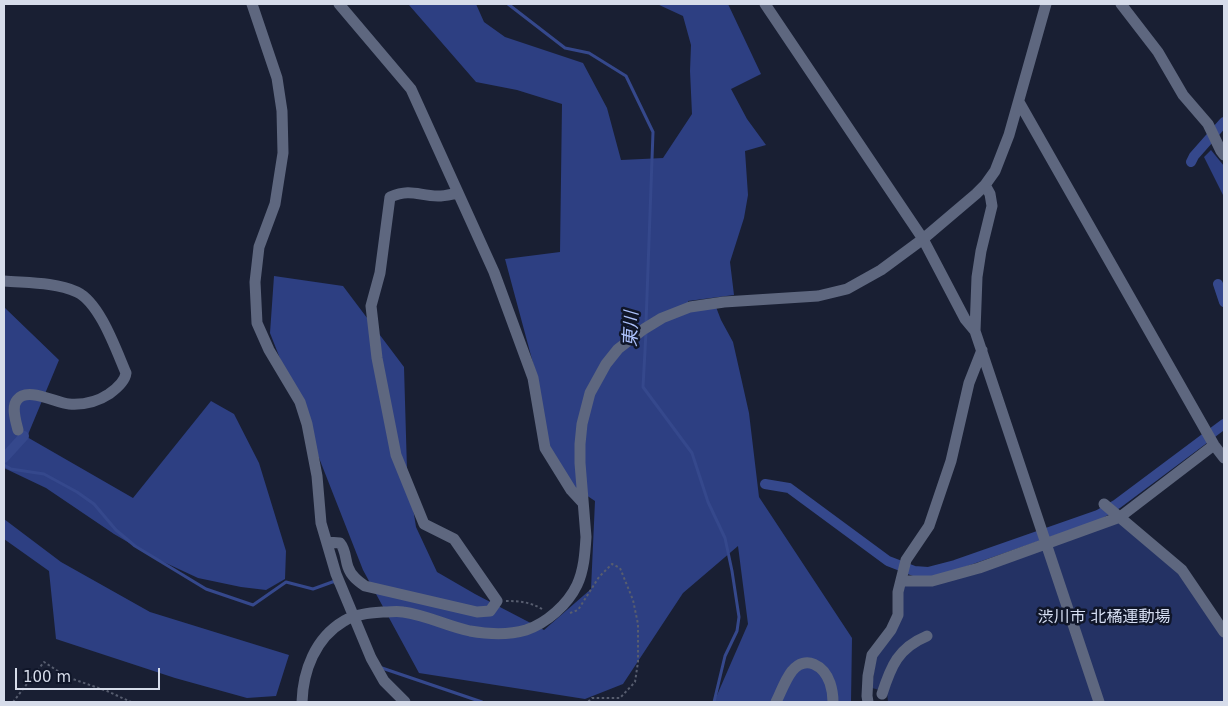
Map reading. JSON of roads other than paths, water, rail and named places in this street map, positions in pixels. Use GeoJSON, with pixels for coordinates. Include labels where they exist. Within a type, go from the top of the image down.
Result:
{"type":"FeatureCollection","features":[{"type":"Feature","properties":{"kind":"street"},"geometry":{"type":"LineString","coordinates":[[252,4],[277,78],[282,111],[282,145],[276,204],[259,247],[255,282],[257,323],[269,350],[300,402],[307,424],[316,476],[321,523],[336,574],[371,658],[384,681],[405,702]]}},
{"type":"Feature","properties":{"kind":"street"},"geometry":{"type":"LineString","coordinates":[[339,4],[411,89],[494,272],[533,378],[545,448],[571,490],[583,503]]}},
{"type":"Feature","properties":{"kind":"street"},"geometry":{"type":"LineString","coordinates":[[765,4],[923,239],[965,319],[975,331],[1099,702]]}},
{"type":"Feature","properties":{"kind":"street"},"geometry":{"type":"LineString","coordinates":[[302,702],[306,674],[315,651],[328,634],[344,620],[369,613],[403,612],[470,631],[510,633],[527,630],[552,615],[567,601],[576,586],[582,570],[586,537],[580,444],[582,424],[590,393],[618,349],[662,318],[690,307],[724,302],[818,296],[835,292],[857,284],[881,270],[923,239],[985,185],[995,171],[1003,154],[1019,102],[1046,4]]}},
{"type":"Feature","properties":{"kind":"street"},"geometry":{"type":"LineString","coordinates":[[1120,4],[1158,52],[1184,95],[1208,124],[1220,151],[1224,155]]}},
{"type":"Feature","properties":{"kind":"street"},"geometry":{"type":"LineString","coordinates":[[1019,102],[1214,445],[1224,458]]}},
{"type":"Feature","properties":{"kind":"street"},"geometry":{"type":"LineString","coordinates":[[975,331],[977,277],[992,206],[990,194],[985,185]]}},
{"type":"Feature","properties":{"kind":"street"},"geometry":{"type":"LineString","coordinates":[[327,542],[340,543],[343,547],[348,568],[354,578],[365,586],[477,612],[490,611],[496,601],[454,539],[424,524],[396,455],[377,358],[371,306],[380,273],[390,197],[411,191],[437,196],[458,193]]}},
{"type":"Feature","properties":{"kind":"street"},"geometry":{"type":"LineString","coordinates":[[4,281],[52,286],[75,291],[84,296],[93,304],[100,315],[126,373],[125,378],[113,391],[92,403],[68,404],[35,395],[18,398],[14,407],[18,430]]}},
{"type":"Feature","properties":{"kind":"street"},"geometry":{"type":"LineString","coordinates":[[868,702],[868,676],[872,655],[891,630],[898,615],[898,592],[906,560],[929,526],[951,461],[969,383],[982,350]]}},
{"type":"Feature","properties":{"kind":"street"},"geometry":{"type":"LineString","coordinates":[[901,579],[932,581],[979,568],[1120,517],[1214,445]]}},
{"type":"Feature","properties":{"kind":"street"},"geometry":{"type":"LineString","coordinates":[[1104,504],[1182,570],[1224,632]]}},
{"type":"Feature","properties":{"kind":"street"},"geometry":{"type":"LineString","coordinates":[[882,694],[890,668],[904,649],[927,636]]}},
{"type":"Feature","properties":{"kind":"street"},"geometry":{"type":"LineString","coordinates":[[776,702],[793,670],[803,662],[813,662],[823,669],[831,683],[833,702]]}},
{"type":"Feature","properties":{"kind":"waterway","name":"東川"},"geometry":{"type":"LineString","coordinates":[[508,4],[565,48],[589,53],[626,76],[653,132],[646,323]]}},
{"type":"Feature","properties":{"kind":"waterway"},"geometry":{"type":"LineString","coordinates":[[1191,162],[1194,156],[1224,122]]}},
{"type":"Feature","properties":{"kind":"waterway"},"geometry":{"type":"LineString","coordinates":[[1218,284],[1224,302]]}},
{"type":"Feature","properties":{"kind":"waterway","name":"東川"},"geometry":{"type":"LineString","coordinates":[[646,332],[643,387],[692,453],[708,502],[725,538],[732,571],[739,617],[737,631],[725,656],[714,702]]}},
{"type":"Feature","properties":{"kind":"waterway"},"geometry":{"type":"LineString","coordinates":[[765,484],[789,488],[888,561],[914,571],[928,572],[955,565],[1098,515],[1117,504],[1224,424]]}},
{"type":"Feature","properties":{"kind":"waterway"},"geometry":{"type":"LineString","coordinates":[[4,458],[24,436]]}},
{"type":"Feature","properties":{"kind":"waterway"},"geometry":{"type":"LineString","coordinates":[[4,465],[11,469],[44,474],[77,492],[94,504],[116,530],[135,546],[206,589],[253,605],[286,582],[313,589],[335,581],[335,583]]}},
{"type":"Feature","properties":{"kind":"waterway"},"geometry":{"type":"LineString","coordinates":[[379,667],[482,702]]}},
{"type":"Feature","properties":{"kind":"park label","name":"渋川市 北橘運動場"},"geometry":{"type":"Point","coordinates":[1104,618]}}]}
